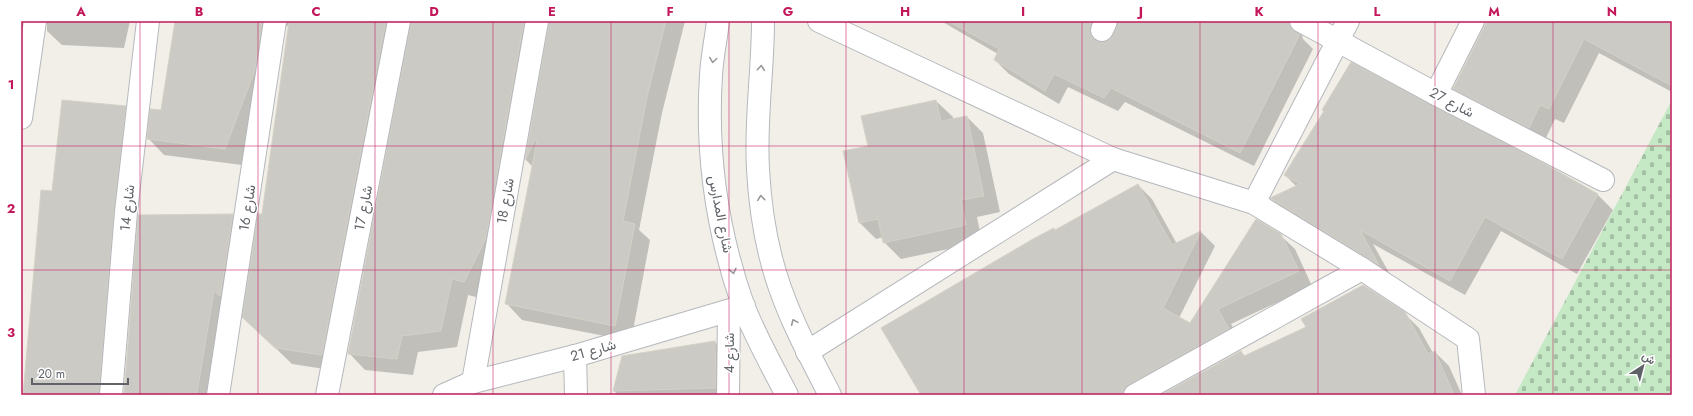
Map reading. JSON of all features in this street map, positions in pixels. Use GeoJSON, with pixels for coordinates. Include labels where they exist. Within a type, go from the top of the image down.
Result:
{"type":"FeatureCollection","features":[{"type":"Feature","properties":{"kind":"street"},"geometry":{"type":"LineString","coordinates":[[21,118],[35,21]]}},
{"type":"Feature","properties":{"kind":"street","name":"شارع 14"},"geometry":{"type":"LineString","coordinates":[[111,395],[126,212],[148,21]]}},
{"type":"Feature","properties":{"kind":"street","name":"شارع 16"},"geometry":{"type":"LineString","coordinates":[[218,395],[275,21]]}},
{"type":"Feature","properties":{"kind":"street","name":"شارع 17"},"geometry":{"type":"LineString","coordinates":[[327,395],[399,21]]}},
{"type":"Feature","properties":{"kind":"street","name":"شارع 18"},"geometry":{"type":"LineString","coordinates":[[473,382],[537,21]]}},
{"type":"Feature","properties":{"kind":"street","name":"شارع المدارس"},"geometry":{"type":"LineString","coordinates":[[718,21],[711,74],[709,144],[718,213],[735,280],[736,308],[761,345],[787,395]]}},
{"type":"Feature","properties":{"kind":"street"},"geometry":{"type":"LineString","coordinates":[[763,21],[763,47],[758,108],[758,169],[764,229],[780,288],[807,352],[830,395]]}},
{"type":"Feature","properties":{"kind":"street"},"geometry":{"type":"LineString","coordinates":[[819,21],[1113,159],[1254,203],[1362,269],[1468,339],[1474,395]]}},
{"type":"Feature","properties":{"kind":"street","name":"شارع 27"},"geometry":{"type":"LineString","coordinates":[[1301,21],[1436,94],[1604,180]]}},
{"type":"Feature","properties":{"kind":"street"},"geometry":{"type":"LineString","coordinates":[[1254,203],[1348,21]]}},
{"type":"Feature","properties":{"kind":"street"},"geometry":{"type":"LineString","coordinates":[[1436,94],[1473,21]]}},
{"type":"Feature","properties":{"kind":"street"},"geometry":{"type":"LineString","coordinates":[[807,352],[1113,159]]}},
{"type":"Feature","properties":{"kind":"street"},"geometry":{"type":"LineString","coordinates":[[1135,395],[1362,269]]}},
{"type":"Feature","properties":{"kind":"street","name":"شارع 21"},"geometry":{"type":"LineString","coordinates":[[444,395],[473,382],[575,356],[736,308]]}},
{"type":"Feature","properties":{"kind":"street","name":"شارع 4"},"geometry":{"type":"LineString","coordinates":[[728,395],[736,308]]}},
{"type":"Feature","properties":{"kind":"street"},"geometry":{"type":"LineString","coordinates":[[575,356],[576,395]]}},
{"type":"Feature","properties":{"kind":"green space"},"geometry":{"type":"Polygon","coordinates":[[[1672,100],[1672,395],[1515,395],[1672,100]]]}},
{"type":"Feature","properties":{"kind":"building"},"geometry":{"type":"Polygon","coordinates":[[[175,21],[262,21],[255,70],[225,149],[147,139],[150,109],[161,110],[175,21]]]}},
{"type":"Feature","properties":{"kind":"building"},"geometry":{"type":"Polygon","coordinates":[[[289,21],[386,21],[322,355],[275,348],[242,317],[258,214],[262,214],[289,21]]]}},
{"type":"Feature","properties":{"kind":"building"},"geometry":{"type":"Polygon","coordinates":[[[411,21],[524,21],[486,238],[464,282],[452,279],[441,331],[402,336],[397,359],[348,354],[411,21]]]}},
{"type":"Feature","properties":{"kind":"building"},"geometry":{"type":"Polygon","coordinates":[[[549,21],[666,21],[647,97],[623,221],[635,224],[615,326],[505,304],[537,141],[535,140],[525,160],[549,21]]]}},
{"type":"Feature","properties":{"kind":"building"},"geometry":{"type":"Polygon","coordinates":[[[948,21],[1092,21],[1090,31],[1092,37],[1097,41],[1103,42],[1109,40],[1113,35],[1118,21],[1289,21],[1291,28],[1300,34],[1240,153],[1111,88],[1104,98],[1054,74],[1045,91],[994,60],[999,49],[948,21]]]}},
{"type":"Feature","properties":{"kind":"building"},"geometry":{"type":"Polygon","coordinates":[[[1487,21],[1672,21],[1672,86],[1584,39],[1549,109],[1540,105],[1529,128],[1453,89],[1487,21]]]}},
{"type":"Feature","properties":{"kind":"building"},"geometry":{"type":"Polygon","coordinates":[[[1351,62],[1536,159],[1598,194],[1562,259],[1485,217],[1450,281],[1360,230],[1379,265],[1270,198],[1300,184],[1284,175],[1324,111],[1322,110],[1351,62]]]}},
{"type":"Feature","properties":{"kind":"building"},"geometry":{"type":"Polygon","coordinates":[[[62,100],[126,106],[114,211],[99,395],[23,395],[41,190],[52,191],[62,100]]]}},
{"type":"Feature","properties":{"kind":"building"},"geometry":{"type":"Polygon","coordinates":[[[936,100],[941,121],[967,116],[984,196],[961,200],[966,225],[883,243],[878,219],[859,223],[843,151],[868,146],[861,116],[936,100]]]}},
{"type":"Feature","properties":{"kind":"building"},"geometry":{"type":"Polygon","coordinates":[[[1138,184],[1172,245],[1201,231],[1163,308],[1190,323],[1256,219],[1281,234],[1299,271],[1218,309],[1229,329],[1129,384],[1124,389],[1123,395],[921,395],[881,328],[1033,239],[1054,228],[1055,230],[1138,184]]]}},
{"type":"Feature","properties":{"kind":"building"},"geometry":{"type":"Polygon","coordinates":[[[233,214],[220,296],[214,291],[197,393],[124,395],[138,215],[233,214]]]}},
{"type":"Feature","properties":{"kind":"building"},"geometry":{"type":"Polygon","coordinates":[[[1363,285],[1405,312],[1428,354],[1435,351],[1454,395],[1161,395],[1241,351],[1244,356],[1306,327],[1301,319],[1363,285]]]}},
{"type":"Feature","properties":{"kind":"building"},"geometry":{"type":"Polygon","coordinates":[[[715,341],[716,388],[613,391],[622,356],[715,341]]]}}]}
